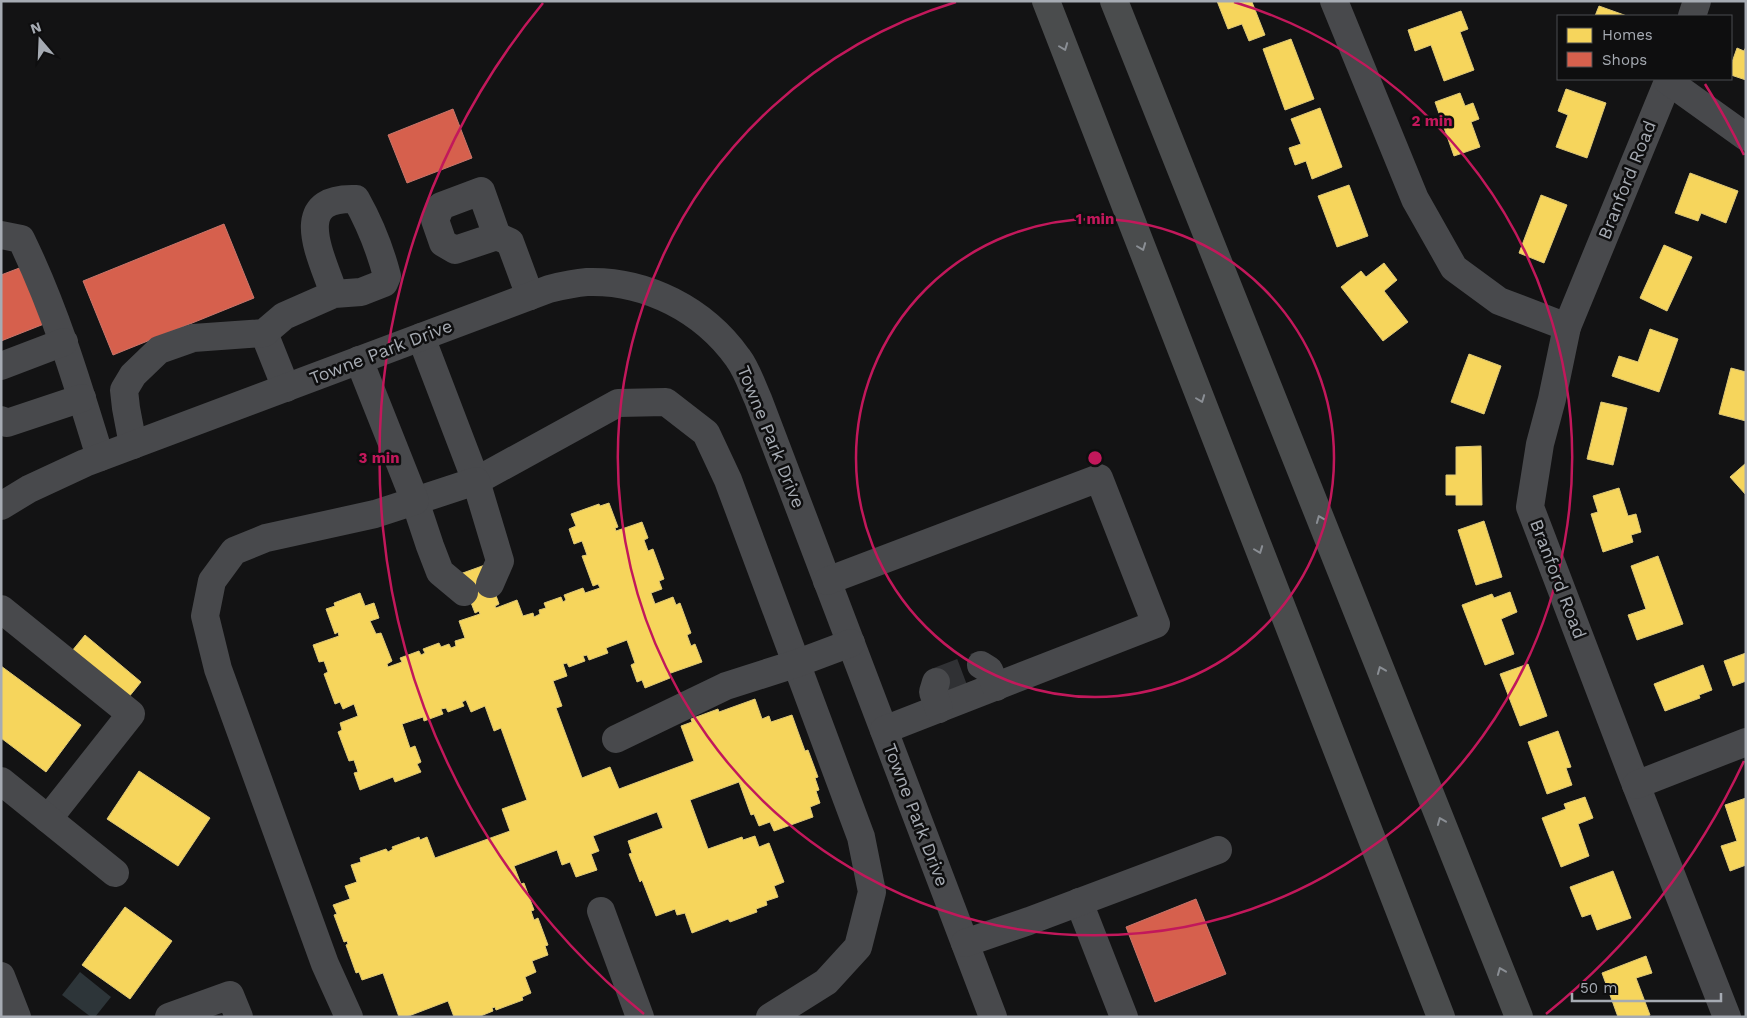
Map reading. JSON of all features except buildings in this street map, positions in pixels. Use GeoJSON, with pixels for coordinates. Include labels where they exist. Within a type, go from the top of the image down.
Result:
{"type":"FeatureCollection","features":[{"type":"Feature","properties":{"kind":"highway"},"geometry":{"type":"LineString","coordinates":[[1046,1],[1441,1017]]}},
{"type":"Feature","properties":{"kind":"highway"},"geometry":{"type":"LineString","coordinates":[[1114,1],[1519,1017]]}},
{"type":"Feature","properties":{"kind":"street"},"geometry":{"type":"LineString","coordinates":[[1334,1],[1416,199],[1454,268],[1499,301],[1567,327]]}},
{"type":"Feature","properties":{"kind":"street"},"geometry":{"type":"LineString","coordinates":[[1692,15],[1697,1]]}},
{"type":"Feature","properties":{"kind":"street"},"geometry":{"type":"LineString","coordinates":[[1668,80],[1746,137]]}},
{"type":"Feature","properties":{"kind":"street","name":"Branford Road"},"geometry":{"type":"LineString","coordinates":[[1668,80],[1567,327],[1552,399],[1540,444],[1530,507],[1636,785],[1728,1017]]}},
{"type":"Feature","properties":{"kind":"street"},"geometry":{"type":"LineString","coordinates":[[1,235],[21,239],[33,264],[64,342],[100,457]]}},
{"type":"Feature","properties":{"kind":"street"},"geometry":{"type":"LineString","coordinates":[[497,236],[510,242],[530,296]]}},
{"type":"Feature","properties":{"kind":"street","name":"Towne Park Drive"},"geometry":{"type":"LineString","coordinates":[[1,506],[29,489],[100,457],[549,288],[586,282],[625,285],[659,295],[690,311],[717,332],[739,359],[758,399],[993,1017]]}},
{"type":"Feature","properties":{"kind":"street"},"geometry":{"type":"LineString","coordinates":[[133,444],[124,390],[132,375],[159,350],[193,338],[264,333],[284,316],[334,294]]}},
{"type":"Feature","properties":{"kind":"street"},"geometry":{"type":"LineString","coordinates":[[264,333],[286,388]]}},
{"type":"Feature","properties":{"kind":"street"},"geometry":{"type":"LineString","coordinates":[[420,337],[476,481],[500,561],[490,584]]}},
{"type":"Feature","properties":{"kind":"street"},"geometry":{"type":"LineString","coordinates":[[1,366],[64,342]]}},
{"type":"Feature","properties":{"kind":"street"},"geometry":{"type":"LineString","coordinates":[[359,360],[415,501],[440,572],[464,592]]}},
{"type":"Feature","properties":{"kind":"street"},"geometry":{"type":"LineString","coordinates":[[1,420],[7,423],[82,398]]}},
{"type":"Feature","properties":{"kind":"street"},"geometry":{"type":"LineString","coordinates":[[349,1017],[325,964],[218,669],[205,616],[212,581],[234,551],[266,538],[375,514],[476,481],[618,403],[666,402],[706,433],[728,480],[861,837],[872,892],[858,947],[826,982],[770,1017]]}},
{"type":"Feature","properties":{"kind":"street"},"geometry":{"type":"LineString","coordinates":[[827,581],[1099,478],[1156,624],[988,676],[939,709],[884,730]]}},
{"type":"Feature","properties":{"kind":"street"},"geometry":{"type":"LineString","coordinates":[[1,609],[131,714],[48,819]]}},
{"type":"Feature","properties":{"kind":"street"},"geometry":{"type":"LineString","coordinates":[[616,739],[726,686],[851,644]]}},
{"type":"Feature","properties":{"kind":"street"},"geometry":{"type":"LineString","coordinates":[[936,682],[933,692],[939,709]]}},
{"type":"Feature","properties":{"kind":"street"},"geometry":{"type":"LineString","coordinates":[[1636,785],[1746,742]]}},
{"type":"Feature","properties":{"kind":"street"},"geometry":{"type":"LineString","coordinates":[[1,781],[115,873]]}},
{"type":"Feature","properties":{"kind":"street"},"geometry":{"type":"LineString","coordinates":[[965,943],[1218,850]]}},
{"type":"Feature","properties":{"kind":"street"},"geometry":{"type":"LineString","coordinates":[[1079,902],[1124,1017]]}},
{"type":"Feature","properties":{"kind":"street"},"geometry":{"type":"LineString","coordinates":[[600,910],[640,1017]]}},
{"type":"Feature","properties":{"kind":"street"},"geometry":{"type":"LineString","coordinates":[[1,976],[17,1017]]}},
{"type":"Feature","properties":{"kind":"street"},"geometry":{"type":"LineString","coordinates":[[169,1017],[230,995],[239,1017]]}},
{"type":"Feature","properties":{"kind":"shaded area"},"geometry":{"type":"Polygon","coordinates":[[[80,972],[111,997],[95,1017],[91,1017],[62,995],[80,972]]]}},
{"type":"Feature","properties":{"kind":"tunnel"},"geometry":{"type":"LineString","coordinates":[[936,682],[981,665]]}}]}
